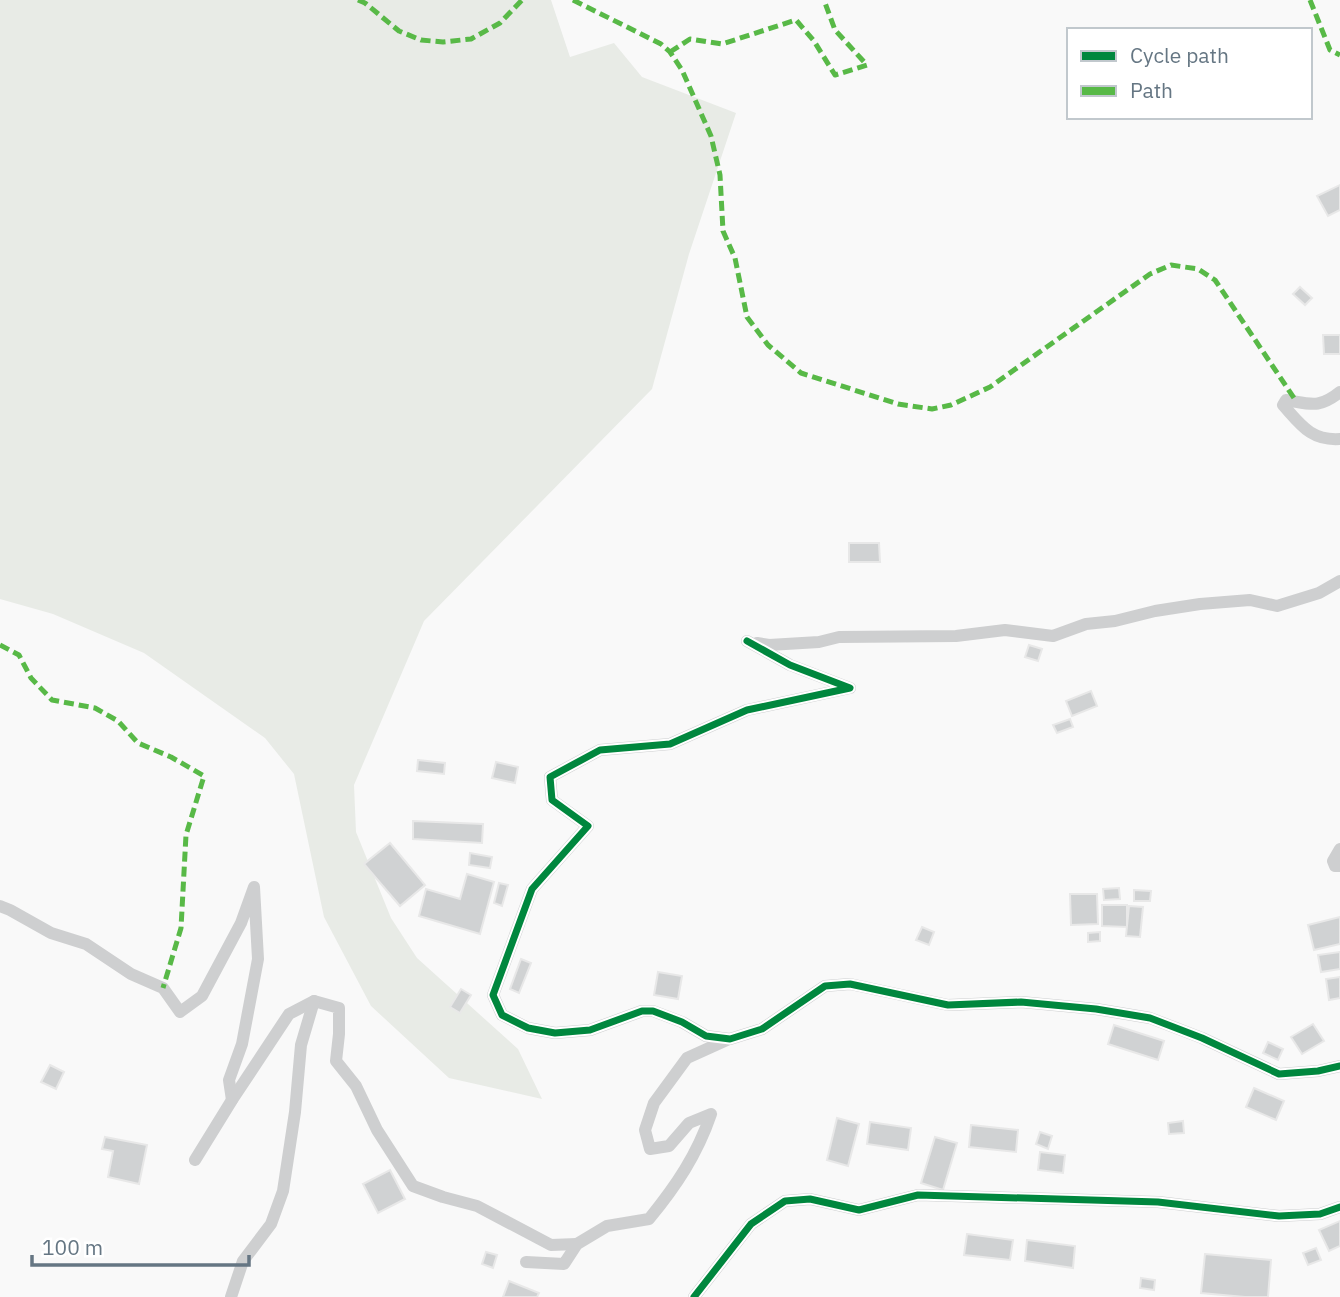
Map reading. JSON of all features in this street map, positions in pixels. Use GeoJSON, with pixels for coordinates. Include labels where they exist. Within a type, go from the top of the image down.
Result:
{"type":"FeatureCollection","features":[{"type":"Feature","properties":{"kind":"street"},"geometry":{"type":"LineString","coordinates":[[1340,392],[1328,402],[1310,404],[1286,400],[1283,405],[1305,430],[1316,436],[1340,439]]}},
{"type":"Feature","properties":{"kind":"street"},"geometry":{"type":"LineString","coordinates":[[730,1039],[706,1036],[682,1022],[653,1011],[642,1011],[590,1030],[555,1032],[528,1028],[502,1015],[493,995],[532,890],[589,826],[552,800],[550,777],[600,750],[670,744],[747,710],[850,688],[790,665],[747,641],[769,646],[818,642],[839,637],[956,636],[1005,630],[1053,636],[1086,624],[1200,604],[1250,600],[1277,606],[1319,593],[1340,582]]}},
{"type":"Feature","properties":{"kind":"street"},"geometry":{"type":"LineString","coordinates":[[1340,849],[1333,861],[1335,866],[1340,866]]}},
{"type":"Feature","properties":{"kind":"street"},"geometry":{"type":"LineString","coordinates":[[0,906],[51,933],[86,944],[131,974],[163,988],[180,1012],[202,996],[241,923],[254,887],[258,959],[242,1044],[229,1080],[232,1100]]}},
{"type":"Feature","properties":{"kind":"street"},"geometry":{"type":"LineString","coordinates":[[526,1262],[564,1264],[577,1244],[607,1226],[649,1219],[675,1187],[703,1138],[711,1114],[689,1123],[669,1146],[650,1149],[645,1130],[654,1103],[687,1058],[730,1039],[762,1029],[825,986],[850,984],[948,1004],[1021,1002],[1096,1009],[1150,1018],[1202,1038],[1279,1074],[1340,1066]]}},
{"type":"Feature","properties":{"kind":"street"},"geometry":{"type":"LineString","coordinates":[[195,1160],[289,1014],[314,1002],[339,1008],[336,1061],[356,1086],[377,1130],[413,1186],[477,1206],[551,1245],[577,1244]]}},
{"type":"Feature","properties":{"kind":"street"},"geometry":{"type":"LineString","coordinates":[[232,1297],[243,1261],[271,1224],[283,1191],[295,1112],[301,1045],[314,1002]]}},
{"type":"Feature","properties":{"kind":"street"},"geometry":{"type":"LineString","coordinates":[[694,1297],[751,1224],[785,1201],[810,1199],[859,1210],[918,1195],[970,1196],[1158,1202],[1279,1216],[1320,1214],[1340,1207]]}},
{"type":"Feature","properties":{"kind":"shaded area"},"geometry":{"type":"Polygon","coordinates":[[[0,0],[551,0],[570,57],[614,43],[642,77],[736,113],[689,254],[652,389],[424,621],[354,785],[356,832],[391,918],[417,958],[518,1049],[542,1099],[449,1078],[371,1006],[324,917],[294,774],[265,738],[144,653],[53,614],[0,599],[0,0]]]}},
{"type":"Feature","properties":{"kind":"building"},"geometry":{"type":"Polygon","coordinates":[[[1340,185],[1340,210],[1328,216],[1317,196],[1340,185]]]}},
{"type":"Feature","properties":{"kind":"building"},"geometry":{"type":"Polygon","coordinates":[[[1300,287],[1312,298],[1305,305],[1293,294],[1300,287]]]}},
{"type":"Feature","properties":{"kind":"building"},"geometry":{"type":"Polygon","coordinates":[[[1323,335],[1340,335],[1340,354],[1324,354],[1323,335]]]}},
{"type":"Feature","properties":{"kind":"building"},"geometry":{"type":"Polygon","coordinates":[[[849,543],[879,543],[880,562],[849,562],[849,543]]]}},
{"type":"Feature","properties":{"kind":"building"},"geometry":{"type":"Polygon","coordinates":[[[1029,645],[1042,649],[1038,661],[1025,657],[1029,645]]]}},
{"type":"Feature","properties":{"kind":"building"},"geometry":{"type":"Polygon","coordinates":[[[1091,691],[1097,706],[1072,716],[1066,701],[1091,691]]]}},
{"type":"Feature","properties":{"kind":"building"},"geometry":{"type":"Polygon","coordinates":[[[1070,719],[1073,727],[1057,733],[1053,725],[1070,719]]]}},
{"type":"Feature","properties":{"kind":"building"},"geometry":{"type":"Polygon","coordinates":[[[418,760],[445,763],[444,774],[417,771],[418,760]]]}},
{"type":"Feature","properties":{"kind":"building"},"geometry":{"type":"Polygon","coordinates":[[[496,762],[518,767],[515,783],[492,778],[496,762]]]}},
{"type":"Feature","properties":{"kind":"building"},"geometry":{"type":"Polygon","coordinates":[[[413,821],[483,824],[482,843],[413,839],[413,821]]]}},
{"type":"Feature","properties":{"kind":"building"},"geometry":{"type":"Polygon","coordinates":[[[390,843],[425,885],[400,906],[364,864],[390,843]]]}},
{"type":"Feature","properties":{"kind":"building"},"geometry":{"type":"Polygon","coordinates":[[[470,853],[492,857],[490,868],[469,865],[470,853]]]}},
{"type":"Feature","properties":{"kind":"building"},"geometry":{"type":"Polygon","coordinates":[[[467,874],[494,882],[480,934],[419,916],[426,889],[460,899],[467,874]]]}},
{"type":"Feature","properties":{"kind":"building"},"geometry":{"type":"Polygon","coordinates":[[[499,883],[508,885],[502,906],[494,903],[499,883]]]}},
{"type":"Feature","properties":{"kind":"building"},"geometry":{"type":"Polygon","coordinates":[[[1119,888],[1120,899],[1104,900],[1103,889],[1119,888]]]}},
{"type":"Feature","properties":{"kind":"building"},"geometry":{"type":"Polygon","coordinates":[[[1134,890],[1151,891],[1150,901],[1134,901],[1134,890]]]}},
{"type":"Feature","properties":{"kind":"building"},"geometry":{"type":"Polygon","coordinates":[[[1070,894],[1097,894],[1098,924],[1071,925],[1070,894]]]}},
{"type":"Feature","properties":{"kind":"building"},"geometry":{"type":"Polygon","coordinates":[[[1102,905],[1127,905],[1127,927],[1102,926],[1102,905]]]}},
{"type":"Feature","properties":{"kind":"building"},"geometry":{"type":"Polygon","coordinates":[[[1129,906],[1143,907],[1140,937],[1126,936],[1129,906]]]}},
{"type":"Feature","properties":{"kind":"building"},"geometry":{"type":"Polygon","coordinates":[[[1340,917],[1340,944],[1314,950],[1308,925],[1340,917]]]}},
{"type":"Feature","properties":{"kind":"building"},"geometry":{"type":"Polygon","coordinates":[[[922,927],[934,932],[929,945],[916,940],[922,927]]]}},
{"type":"Feature","properties":{"kind":"building"},"geometry":{"type":"Polygon","coordinates":[[[1100,932],[1100,941],[1088,942],[1088,933],[1100,932]]]}},
{"type":"Feature","properties":{"kind":"building"},"geometry":{"type":"Polygon","coordinates":[[[1340,952],[1340,969],[1321,972],[1318,955],[1340,952]]]}},
{"type":"Feature","properties":{"kind":"building"},"geometry":{"type":"Polygon","coordinates":[[[521,959],[531,963],[519,993],[510,989],[521,959]]]}},
{"type":"Feature","properties":{"kind":"building"},"geometry":{"type":"Polygon","coordinates":[[[658,972],[682,976],[678,999],[654,995],[658,972]]]}},
{"type":"Feature","properties":{"kind":"building"},"geometry":{"type":"Polygon","coordinates":[[[1340,977],[1340,998],[1329,1000],[1326,979],[1340,977]]]}},
{"type":"Feature","properties":{"kind":"building"},"geometry":{"type":"Polygon","coordinates":[[[461,989],[471,995],[460,1013],[450,1007],[461,989]]]}},
{"type":"Feature","properties":{"kind":"building"},"geometry":{"type":"Polygon","coordinates":[[[1313,1024],[1324,1041],[1302,1054],[1291,1037],[1313,1024]]]}},
{"type":"Feature","properties":{"kind":"building"},"geometry":{"type":"Polygon","coordinates":[[[1114,1025],[1164,1041],[1158,1060],[1108,1044],[1114,1025]]]}},
{"type":"Feature","properties":{"kind":"building"},"geometry":{"type":"Polygon","coordinates":[[[1268,1042],[1283,1049],[1278,1060],[1263,1053],[1268,1042]]]}},
{"type":"Feature","properties":{"kind":"building"},"geometry":{"type":"Polygon","coordinates":[[[50,1065],[64,1072],[56,1089],[41,1082],[50,1065]]]}},
{"type":"Feature","properties":{"kind":"building"},"geometry":{"type":"Polygon","coordinates":[[[1254,1088],[1284,1101],[1276,1120],[1246,1107],[1254,1088]]]}},
{"type":"Feature","properties":{"kind":"building"},"geometry":{"type":"Polygon","coordinates":[[[837,1118],[859,1124],[848,1166],[827,1160],[837,1118]]]}},
{"type":"Feature","properties":{"kind":"building"},"geometry":{"type":"Polygon","coordinates":[[[1183,1121],[1184,1133],[1169,1134],[1168,1123],[1183,1121]]]}},
{"type":"Feature","properties":{"kind":"building"},"geometry":{"type":"Polygon","coordinates":[[[870,1122],[911,1128],[908,1150],[867,1144],[870,1122]]]}},
{"type":"Feature","properties":{"kind":"building"},"geometry":{"type":"Polygon","coordinates":[[[971,1125],[1018,1130],[1016,1152],[969,1147],[971,1125]]]}},
{"type":"Feature","properties":{"kind":"building"},"geometry":{"type":"Polygon","coordinates":[[[1040,1132],[1052,1136],[1048,1149],[1036,1144],[1040,1132]]]}},
{"type":"Feature","properties":{"kind":"building"},"geometry":{"type":"Polygon","coordinates":[[[105,1137],[147,1145],[139,1184],[108,1177],[113,1151],[102,1149],[105,1137]]]}},
{"type":"Feature","properties":{"kind":"building"},"geometry":{"type":"Polygon","coordinates":[[[935,1137],[957,1143],[943,1190],[921,1183],[935,1137]]]}},
{"type":"Feature","properties":{"kind":"building"},"geometry":{"type":"Polygon","coordinates":[[[1040,1152],[1065,1155],[1063,1173],[1038,1170],[1040,1152]]]}},
{"type":"Feature","properties":{"kind":"building"},"geometry":{"type":"Polygon","coordinates":[[[390,1170],[405,1199],[378,1213],[363,1184],[390,1170]]]}},
{"type":"Feature","properties":{"kind":"building"},"geometry":{"type":"Polygon","coordinates":[[[1340,1221],[1340,1246],[1329,1251],[1319,1230],[1340,1221]]]}},
{"type":"Feature","properties":{"kind":"building"},"geometry":{"type":"Polygon","coordinates":[[[967,1234],[1013,1240],[1010,1260],[964,1255],[967,1234]]]}},
{"type":"Feature","properties":{"kind":"building"},"geometry":{"type":"Polygon","coordinates":[[[1027,1240],[1075,1246],[1073,1268],[1025,1261],[1027,1240]]]}},
{"type":"Feature","properties":{"kind":"building"},"geometry":{"type":"Polygon","coordinates":[[[1316,1248],[1321,1260],[1308,1265],[1303,1253],[1316,1248]]]}},
{"type":"Feature","properties":{"kind":"building"},"geometry":{"type":"Polygon","coordinates":[[[486,1252],[497,1255],[493,1268],[482,1264],[486,1252]]]}},
{"type":"Feature","properties":{"kind":"building"},"geometry":{"type":"Polygon","coordinates":[[[1205,1254],[1271,1260],[1268,1297],[1201,1293],[1205,1254]]]}},
{"type":"Feature","properties":{"kind":"building"},"geometry":{"type":"Polygon","coordinates":[[[1141,1278],[1155,1280],[1154,1290],[1140,1288],[1141,1278]]]}},
{"type":"Feature","properties":{"kind":"building"},"geometry":{"type":"Polygon","coordinates":[[[509,1281],[539,1293],[537,1297],[503,1297],[509,1281]]]}},
{"type":"Feature","properties":{"kind":"marked path"},"geometry":{"type":"LineString","coordinates":[[358,0],[399,31],[421,40],[443,42],[471,39],[500,23],[522,0]]}},
{"type":"Feature","properties":{"kind":"marked path"},"geometry":{"type":"LineString","coordinates":[[573,0],[661,44],[682,70],[711,136],[720,175],[723,231],[735,258],[747,317],[768,345],[801,373],[898,404],[932,409],[951,405],[990,387],[1150,274],[1171,265],[1198,269],[1215,280],[1296,401]]}},
{"type":"Feature","properties":{"kind":"marked path"},"geometry":{"type":"LineString","coordinates":[[670,52],[690,39],[722,44],[796,20],[814,41],[835,75],[867,65],[835,30],[824,0]]}},
{"type":"Feature","properties":{"kind":"marked path"},"geometry":{"type":"LineString","coordinates":[[1310,0],[1330,50],[1340,55]]}},
{"type":"Feature","properties":{"kind":"marked path"},"geometry":{"type":"LineString","coordinates":[[0,645],[19,655],[31,678],[52,700],[95,708],[118,721],[138,743],[171,757],[204,776],[186,835],[181,928],[163,988]]}},
{"type":"Feature","properties":{"kind":"cycle path"},"geometry":{"type":"LineString","coordinates":[[747,641],[790,665],[850,688],[747,710],[670,744],[600,750],[550,777],[552,800],[588,826],[532,889],[493,995],[502,1015],[528,1028],[555,1033],[590,1030],[642,1011],[653,1011],[682,1022],[706,1036],[730,1039],[762,1029],[825,986],[850,984],[948,1005],[1021,1002],[1096,1009],[1150,1018],[1202,1038],[1279,1074],[1340,1066]]}},
{"type":"Feature","properties":{"kind":"cycle path"},"geometry":{"type":"LineString","coordinates":[[694,1297],[751,1224],[785,1201],[810,1199],[859,1210],[918,1195],[1158,1202],[1279,1216],[1320,1214],[1340,1207]]}}]}
